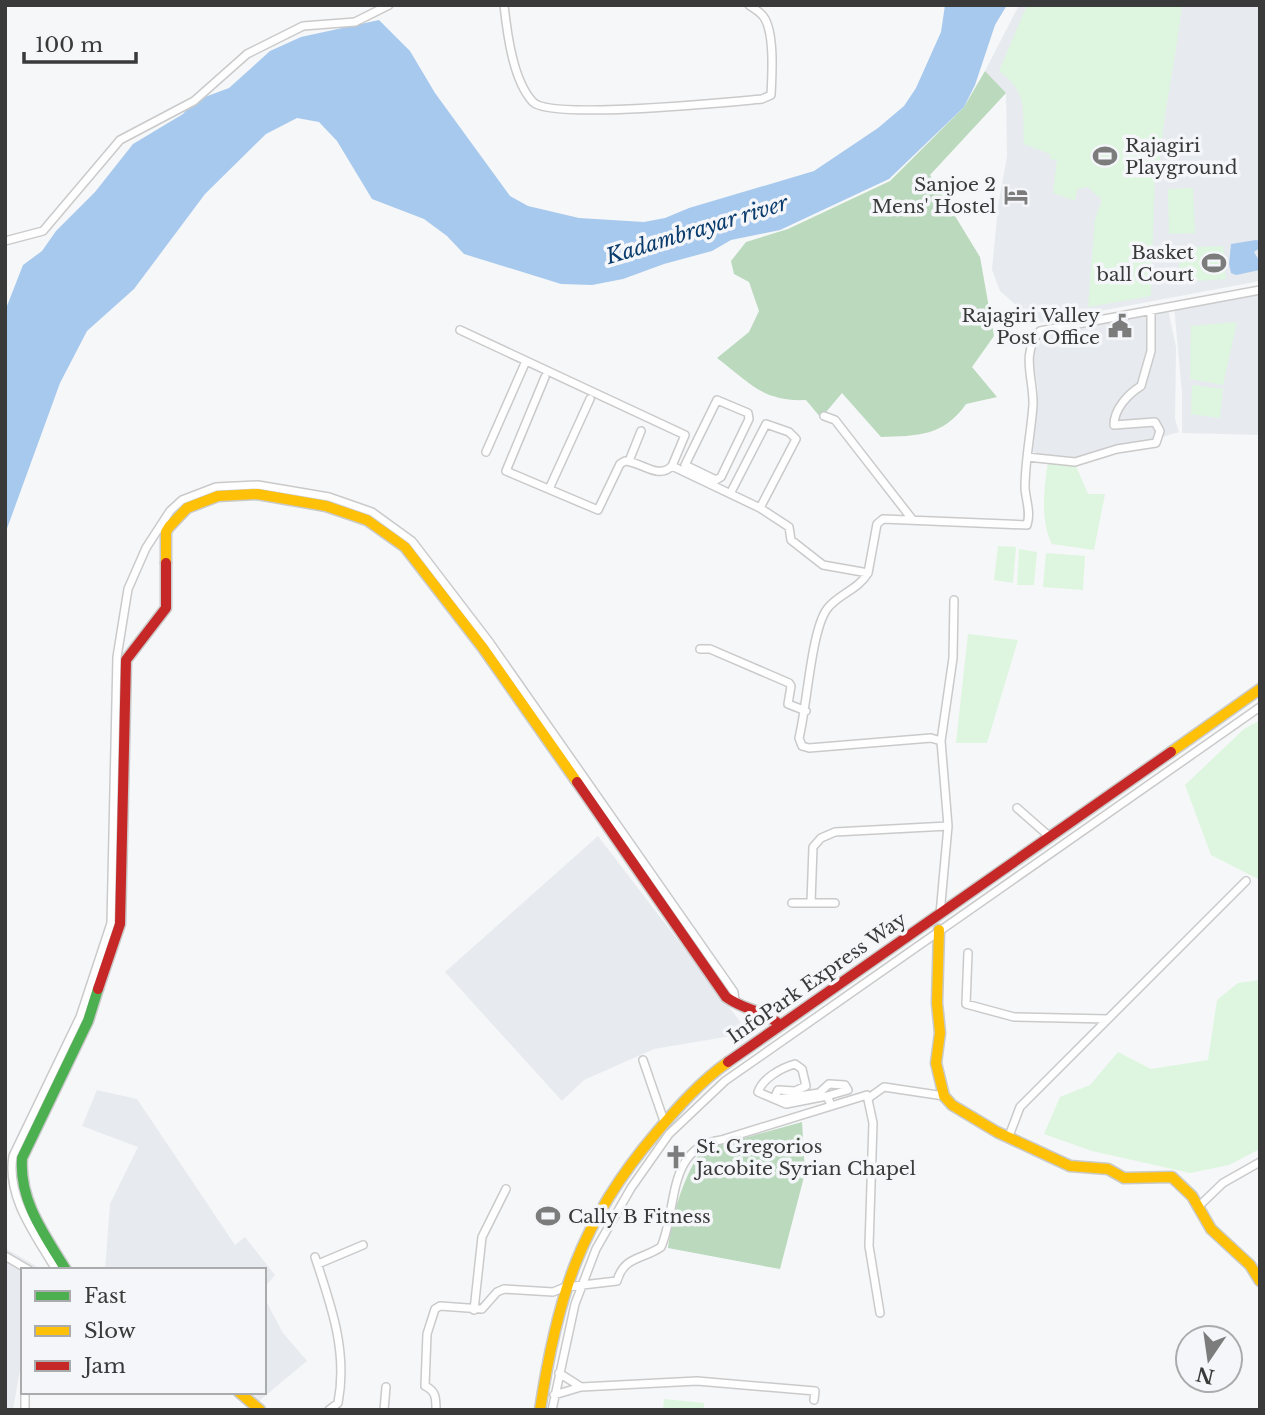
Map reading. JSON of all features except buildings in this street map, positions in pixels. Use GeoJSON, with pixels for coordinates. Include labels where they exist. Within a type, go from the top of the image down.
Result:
{"type":"FeatureCollection","features":[{"type":"Feature","properties":{"kind":"street"},"geometry":{"type":"LineString","coordinates":[[5,241],[43,231],[120,140],[194,101],[247,54],[303,26],[355,22],[389,5]]}},
{"type":"Feature","properties":{"kind":"street"},"geometry":{"type":"LineString","coordinates":[[505,5],[508,43],[533,102],[544,110],[566,111],[687,106],[762,99],[771,95],[773,69],[769,29],[764,16],[749,5]]}},
{"type":"Feature","properties":{"kind":"street"},"geometry":{"type":"LineString","coordinates":[[941,741],[931,738],[802,746],[799,738],[818,633],[827,609],[862,583],[868,573],[879,521],[889,517],[1027,526],[1029,510],[1025,490],[1033,403],[1028,366],[1031,342],[1040,331],[1260,290]]}},
{"type":"Feature","properties":{"kind":"street"},"geometry":{"type":"LineString","coordinates":[[1027,457],[1075,462],[1117,449],[1156,443],[1160,431],[1154,422],[1114,425],[1114,416],[1125,400],[1141,386],[1151,351],[1151,310]]}},
{"type":"Feature","properties":{"kind":"street"},"geometry":{"type":"LineString","coordinates":[[460,330],[685,435],[672,466],[667,471],[658,472],[629,461],[620,464],[598,510],[506,471],[545,377]]}},
{"type":"Feature","properties":{"kind":"street"},"geometry":{"type":"LineString","coordinates":[[486,452],[526,361]]}},
{"type":"Feature","properties":{"kind":"street"},"geometry":{"type":"LineString","coordinates":[[549,489],[590,399]]}},
{"type":"Feature","properties":{"kind":"street"},"geometry":{"type":"LineString","coordinates":[[672,466],[716,480],[721,477],[749,419],[748,413],[717,400],[683,468]]}},
{"type":"Feature","properties":{"kind":"street"},"geometry":{"type":"LineString","coordinates":[[824,416],[835,420],[912,519]]}},
{"type":"Feature","properties":{"kind":"street"},"geometry":{"type":"LineString","coordinates":[[730,492],[766,424],[789,432],[796,439],[760,508]]}},
{"type":"Feature","properties":{"kind":"street"},"geometry":{"type":"LineString","coordinates":[[629,461],[641,431]]}},
{"type":"Feature","properties":{"kind":"street"},"geometry":{"type":"LineString","coordinates":[[683,468],[760,508],[789,527],[791,540],[823,565],[868,573]]}},
{"type":"Feature","properties":{"kind":"street"},"geometry":{"type":"LineString","coordinates":[[55,1268],[15,1196],[11,1165],[16,1147],[80,1017],[111,923],[117,657],[125,603],[136,568],[153,535],[175,505],[193,494],[216,487],[248,484],[313,493],[372,512],[412,541],[490,643],[734,992],[735,1002]]}},
{"type":"Feature","properties":{"kind":"street"},"geometry":{"type":"LineString","coordinates":[[65,1268],[23,1193],[20,1166],[24,1151],[88,1021],[118,934],[123,903],[126,660],[166,608],[166,532],[181,512],[197,503],[237,493],[302,500],[357,515],[405,547],[483,648],[726,997],[743,1009],[771,1015],[780,1025]]}},
{"type":"Feature","properties":{"kind":"street"},"geometry":{"type":"LineString","coordinates":[[940,914],[948,826],[941,741],[953,658],[954,600]]}},
{"type":"Feature","properties":{"kind":"street"},"geometry":{"type":"LineString","coordinates":[[700,649],[710,649],[789,682],[792,686],[788,704],[806,710]]}},
{"type":"Feature","properties":{"kind":"street","name":"InfoPark Express Way"},"geometry":{"type":"LineString","coordinates":[[540,1410],[549,1349],[565,1287],[598,1215],[636,1155],[664,1121],[711,1074],[1260,689]]}},
{"type":"Feature","properties":{"kind":"street","name":"InfoPark Express Way"},"geometry":{"type":"LineString","coordinates":[[552,1410],[580,1284],[631,1188],[669,1134],[725,1081],[1260,707]]}},
{"type":"Feature","properties":{"kind":"street"},"geometry":{"type":"LineString","coordinates":[[1017,808],[1050,837]]}},
{"type":"Feature","properties":{"kind":"street"},"geometry":{"type":"LineString","coordinates":[[811,903],[813,847],[821,838],[841,832],[948,826]]}},
{"type":"Feature","properties":{"kind":"street"},"geometry":{"type":"LineString","coordinates":[[1009,1136],[1020,1107],[1246,881]]}},
{"type":"Feature","properties":{"kind":"street"},"geometry":{"type":"LineString","coordinates":[[792,903],[835,904]]}},
{"type":"Feature","properties":{"kind":"street"},"geometry":{"type":"LineString","coordinates":[[939,930],[937,1003],[940,1033],[936,1063],[944,1096],[953,1105],[1069,1167],[1108,1169],[1124,1178],[1172,1177],[1198,1207],[1211,1229],[1250,1265],[1260,1281]]}},
{"type":"Feature","properties":{"kind":"street"},"geometry":{"type":"LineString","coordinates":[[968,953],[966,1004],[1014,1017],[1108,1019]]}},
{"type":"Feature","properties":{"kind":"street"},"geometry":{"type":"LineString","coordinates":[[643,1060],[664,1121]]}},
{"type":"Feature","properties":{"kind":"street"},"geometry":{"type":"LineString","coordinates":[[795,1064],[802,1069],[806,1086],[795,1091],[778,1090],[775,1094],[778,1098],[819,1093],[830,1084],[845,1085],[848,1090],[827,1096],[786,1104],[758,1092],[760,1087],[783,1067],[795,1064]]}},
{"type":"Feature","properties":{"kind":"street"},"geometry":{"type":"LineString","coordinates":[[436,1410],[436,1395],[432,1389],[425,1386],[425,1352],[430,1316],[440,1306],[482,1309],[497,1292],[504,1289],[545,1292],[580,1284],[617,1281],[620,1269],[632,1258],[651,1254],[661,1247],[675,1186],[689,1156],[702,1142],[721,1140],[831,1105],[870,1097],[884,1087],[944,1096]]}},
{"type":"Feature","properties":{"kind":"street"},"geometry":{"type":"LineString","coordinates":[[827,1096],[831,1105]]}},
{"type":"Feature","properties":{"kind":"street"},"geometry":{"type":"LineString","coordinates":[[870,1097],[873,1123],[868,1221],[880,1312]]}},
{"type":"Feature","properties":{"kind":"street"},"geometry":{"type":"LineString","coordinates":[[1198,1207],[1223,1183],[1260,1162]]}},
{"type":"Feature","properties":{"kind":"street"},"geometry":{"type":"LineString","coordinates":[[474,1310],[482,1237],[506,1189]]}},
{"type":"Feature","properties":{"kind":"street"},"geometry":{"type":"LineString","coordinates":[[329,1410],[338,1402],[342,1360],[330,1302],[316,1260],[363,1245]]}},
{"type":"Feature","properties":{"kind":"street"},"geometry":{"type":"LineString","coordinates":[[5,1256],[26,1268]]}},
{"type":"Feature","properties":{"kind":"street"},"geometry":{"type":"LineString","coordinates":[[559,1373],[581,1387]]}},
{"type":"Feature","properties":{"kind":"street"},"geometry":{"type":"LineString","coordinates":[[554,1395],[581,1387],[697,1381],[815,1391],[814,1400]]}},
{"type":"Feature","properties":{"kind":"street"},"geometry":{"type":"LineString","coordinates":[[384,1410],[386,1387]]}},
{"type":"Feature","properties":{"kind":"street"},"geometry":{"type":"LineString","coordinates":[[241,1394],[260,1410]]}},
{"type":"Feature","properties":{"kind":"shaded area"},"geometry":{"type":"Polygon","coordinates":[[[1019,5],[1260,5],[1260,281],[1036,323],[1000,291],[992,270],[998,206],[1007,156],[1006,94],[985,71],[1019,5]]]}},
{"type":"Feature","properties":{"kind":"shaded area"},"geometry":{"type":"Polygon","coordinates":[[[1260,290],[1260,435],[1182,433],[1182,393],[1174,306],[1260,290]]]}},
{"type":"Feature","properties":{"kind":"shaded area"},"geometry":{"type":"Polygon","coordinates":[[[1168,309],[1176,347],[1175,419],[1179,432],[1076,463],[1045,457],[1032,451],[1038,389],[1033,362],[1038,338],[1168,309]]]}},
{"type":"Feature","properties":{"kind":"shaded area"},"geometry":{"type":"Polygon","coordinates":[[[598,836],[749,1033],[654,1049],[584,1080],[562,1101],[445,972],[598,836]]]}},
{"type":"Feature","properties":{"kind":"shaded area"},"geometry":{"type":"Polygon","coordinates":[[[97,1090],[137,1099],[235,1245],[245,1237],[275,1275],[266,1286],[266,1268],[105,1268],[110,1204],[138,1147],[82,1126],[97,1090]]]}},
{"type":"Feature","properties":{"kind":"shaded area"},"geometry":{"type":"Polygon","coordinates":[[[5,1248],[36,1266],[21,1268],[21,1364],[13,1410],[5,1410],[5,1248]]]}},
{"type":"Feature","properties":{"kind":"shaded area"},"geometry":{"type":"Polygon","coordinates":[[[266,1301],[283,1333],[307,1361],[259,1401],[251,1394],[266,1394],[266,1301]]]}},
{"type":"Feature","properties":{"kind":"green space","name":"Rajagiri Playground"},"geometry":{"type":"Polygon","coordinates":[[[1027,5],[1182,5],[1159,168],[1155,170],[1151,296],[1088,307],[1095,219],[1102,200],[1088,187],[1077,189],[1075,201],[1053,193],[1057,160],[1050,159],[1050,154],[1024,144],[1020,95],[1009,79],[999,71],[1027,5]]]}},
{"type":"Feature","properties":{"kind":"green space"},"geometry":{"type":"Polygon","coordinates":[[[985,71],[1006,93],[930,175],[980,257],[994,336],[972,367],[997,397],[966,404],[948,423],[929,432],[881,437],[842,393],[821,418],[806,400],[791,400],[768,394],[748,383],[717,358],[749,332],[759,311],[749,282],[734,274],[731,261],[746,242],[788,229],[890,181],[964,107],[985,71]]]}},
{"type":"Feature","properties":{"kind":"green space"},"geometry":{"type":"Polygon","coordinates":[[[1193,188],[1195,233],[1169,234],[1168,189],[1193,188]]]}},
{"type":"Feature","properties":{"kind":"green space"},"geometry":{"type":"Polygon","coordinates":[[[1223,246],[1226,279],[1180,282],[1178,248],[1223,246]]]}},
{"type":"Feature","properties":{"kind":"green space"},"geometry":{"type":"Polygon","coordinates":[[[1237,322],[1223,385],[1190,379],[1191,326],[1237,322]]]}},
{"type":"Feature","properties":{"kind":"green space"},"geometry":{"type":"Polygon","coordinates":[[[1192,385],[1223,389],[1220,418],[1191,414],[1192,385]]]}},
{"type":"Feature","properties":{"kind":"green space"},"geometry":{"type":"Polygon","coordinates":[[[1048,462],[1076,466],[1088,494],[1105,494],[1094,550],[1052,544],[1044,515],[1048,462]]]}},
{"type":"Feature","properties":{"kind":"green space"},"geometry":{"type":"Polygon","coordinates":[[[998,546],[1016,547],[1013,583],[994,580],[998,546]]]}},
{"type":"Feature","properties":{"kind":"green space"},"geometry":{"type":"Polygon","coordinates":[[[1019,549],[1037,552],[1034,585],[1017,585],[1019,549]]]}},
{"type":"Feature","properties":{"kind":"green space"},"geometry":{"type":"Polygon","coordinates":[[[1046,553],[1085,556],[1083,590],[1043,587],[1046,553]]]}},
{"type":"Feature","properties":{"kind":"green space"},"geometry":{"type":"Polygon","coordinates":[[[968,634],[1018,640],[987,743],[956,743],[968,634]]]}},
{"type":"Feature","properties":{"kind":"green space"},"geometry":{"type":"Polygon","coordinates":[[[1260,720],[1260,880],[1211,855],[1185,785],[1244,729],[1260,720]]]}},
{"type":"Feature","properties":{"kind":"green space"},"geometry":{"type":"Polygon","coordinates":[[[1260,980],[1260,1149],[1229,1165],[1190,1173],[1092,1151],[1044,1134],[1060,1097],[1090,1085],[1118,1052],[1151,1069],[1208,1060],[1217,1000],[1238,983],[1260,980]]]}},
{"type":"Feature","properties":{"kind":"green space"},"geometry":{"type":"Polygon","coordinates":[[[802,1122],[805,1173],[780,1269],[668,1248],[679,1197],[701,1150],[802,1122]]]}},
{"type":"Feature","properties":{"kind":"green space"},"geometry":{"type":"Polygon","coordinates":[[[664,1399],[704,1403],[704,1410],[663,1410],[664,1399]]]}},
{"type":"Feature","properties":{"kind":"water","name":"Kadambrayar river"},"geometry":{"type":"Polygon","coordinates":[[[945,5],[1007,5],[995,25],[975,85],[964,107],[889,179],[780,230],[731,240],[712,251],[623,279],[592,285],[561,284],[464,254],[447,236],[424,219],[372,199],[337,141],[319,122],[297,118],[266,134],[205,194],[134,289],[87,331],[60,383],[5,534],[5,311],[23,265],[42,251],[56,231],[95,192],[133,144],[183,114],[194,101],[229,88],[270,51],[301,37],[379,20],[410,51],[435,93],[510,196],[528,206],[579,218],[644,222],[665,218],[689,208],[814,171],[878,128],[904,106],[916,88],[941,32],[945,5]]]}},
{"type":"Feature","properties":{"kind":"water"},"geometry":{"type":"Polygon","coordinates":[[[1260,241],[1260,248],[1254,252],[1260,262],[1260,270],[1236,275],[1231,273],[1231,244],[1260,241]]]}},
{"type":"Feature","properties":{"kind":"traffic: fast"},"geometry":{"type":"LineString","coordinates":[[65,1268],[29,1203],[22,1174],[22,1158],[88,1021],[98,989]]}},
{"type":"Feature","properties":{"kind":"traffic: slow"},"geometry":{"type":"LineString","coordinates":[[166,563],[166,532],[169,527],[187,508],[218,496],[257,494],[326,506],[367,520],[405,547],[483,648],[577,782]]}},
{"type":"Feature","properties":{"kind":"traffic: slow"},"geometry":{"type":"LineString","coordinates":[[1171,752],[1260,689]]}},
{"type":"Feature","properties":{"kind":"traffic: slow"},"geometry":{"type":"LineString","coordinates":[[939,930],[937,1003],[940,1033],[936,1063],[944,1096],[952,1105],[997,1132],[1070,1166],[1108,1169],[1124,1178],[1172,1177],[1192,1196],[1211,1229],[1250,1265],[1260,1281]]}},
{"type":"Feature","properties":{"kind":"traffic: slow"},"geometry":{"type":"LineString","coordinates":[[540,1410],[564,1296],[590,1230],[608,1198],[656,1133],[699,1086],[728,1062]]}},
{"type":"Feature","properties":{"kind":"traffic: slow"},"geometry":{"type":"LineString","coordinates":[[241,1394],[260,1410]]}},
{"type":"Feature","properties":{"kind":"traffic: jam"},"geometry":{"type":"LineString","coordinates":[[98,989],[120,924],[126,660],[166,608],[166,563]]}},
{"type":"Feature","properties":{"kind":"traffic: jam"},"geometry":{"type":"LineString","coordinates":[[728,1062],[1171,752]]}},
{"type":"Feature","properties":{"kind":"traffic: jam"},"geometry":{"type":"LineString","coordinates":[[577,782],[726,997],[780,1025]]}},
{"type":"Feature","properties":{"kind":"place","name":"Rajagiri Playground"},"geometry":{"type":"Point","coordinates":[1105,156]}},
{"type":"Feature","properties":{"kind":"place","name":"Sanjoe 2 Mens' Hostel"},"geometry":{"type":"Point","coordinates":[1016,195]}},
{"type":"Feature","properties":{"kind":"place","name":"Basket ball Court"},"geometry":{"type":"Point","coordinates":[1214,263]}},
{"type":"Feature","properties":{"kind":"place","name":"Rajagiri Valley Post Office"},"geometry":{"type":"Point","coordinates":[1120,326]}},
{"type":"Feature","properties":{"kind":"place","name":"St. Gregorios Jacobite Syrian Chapel"},"geometry":{"type":"Point","coordinates":[676,1157]}},
{"type":"Feature","properties":{"kind":"place","name":"Cally B Fitness"},"geometry":{"type":"Point","coordinates":[548,1216]}}]}
